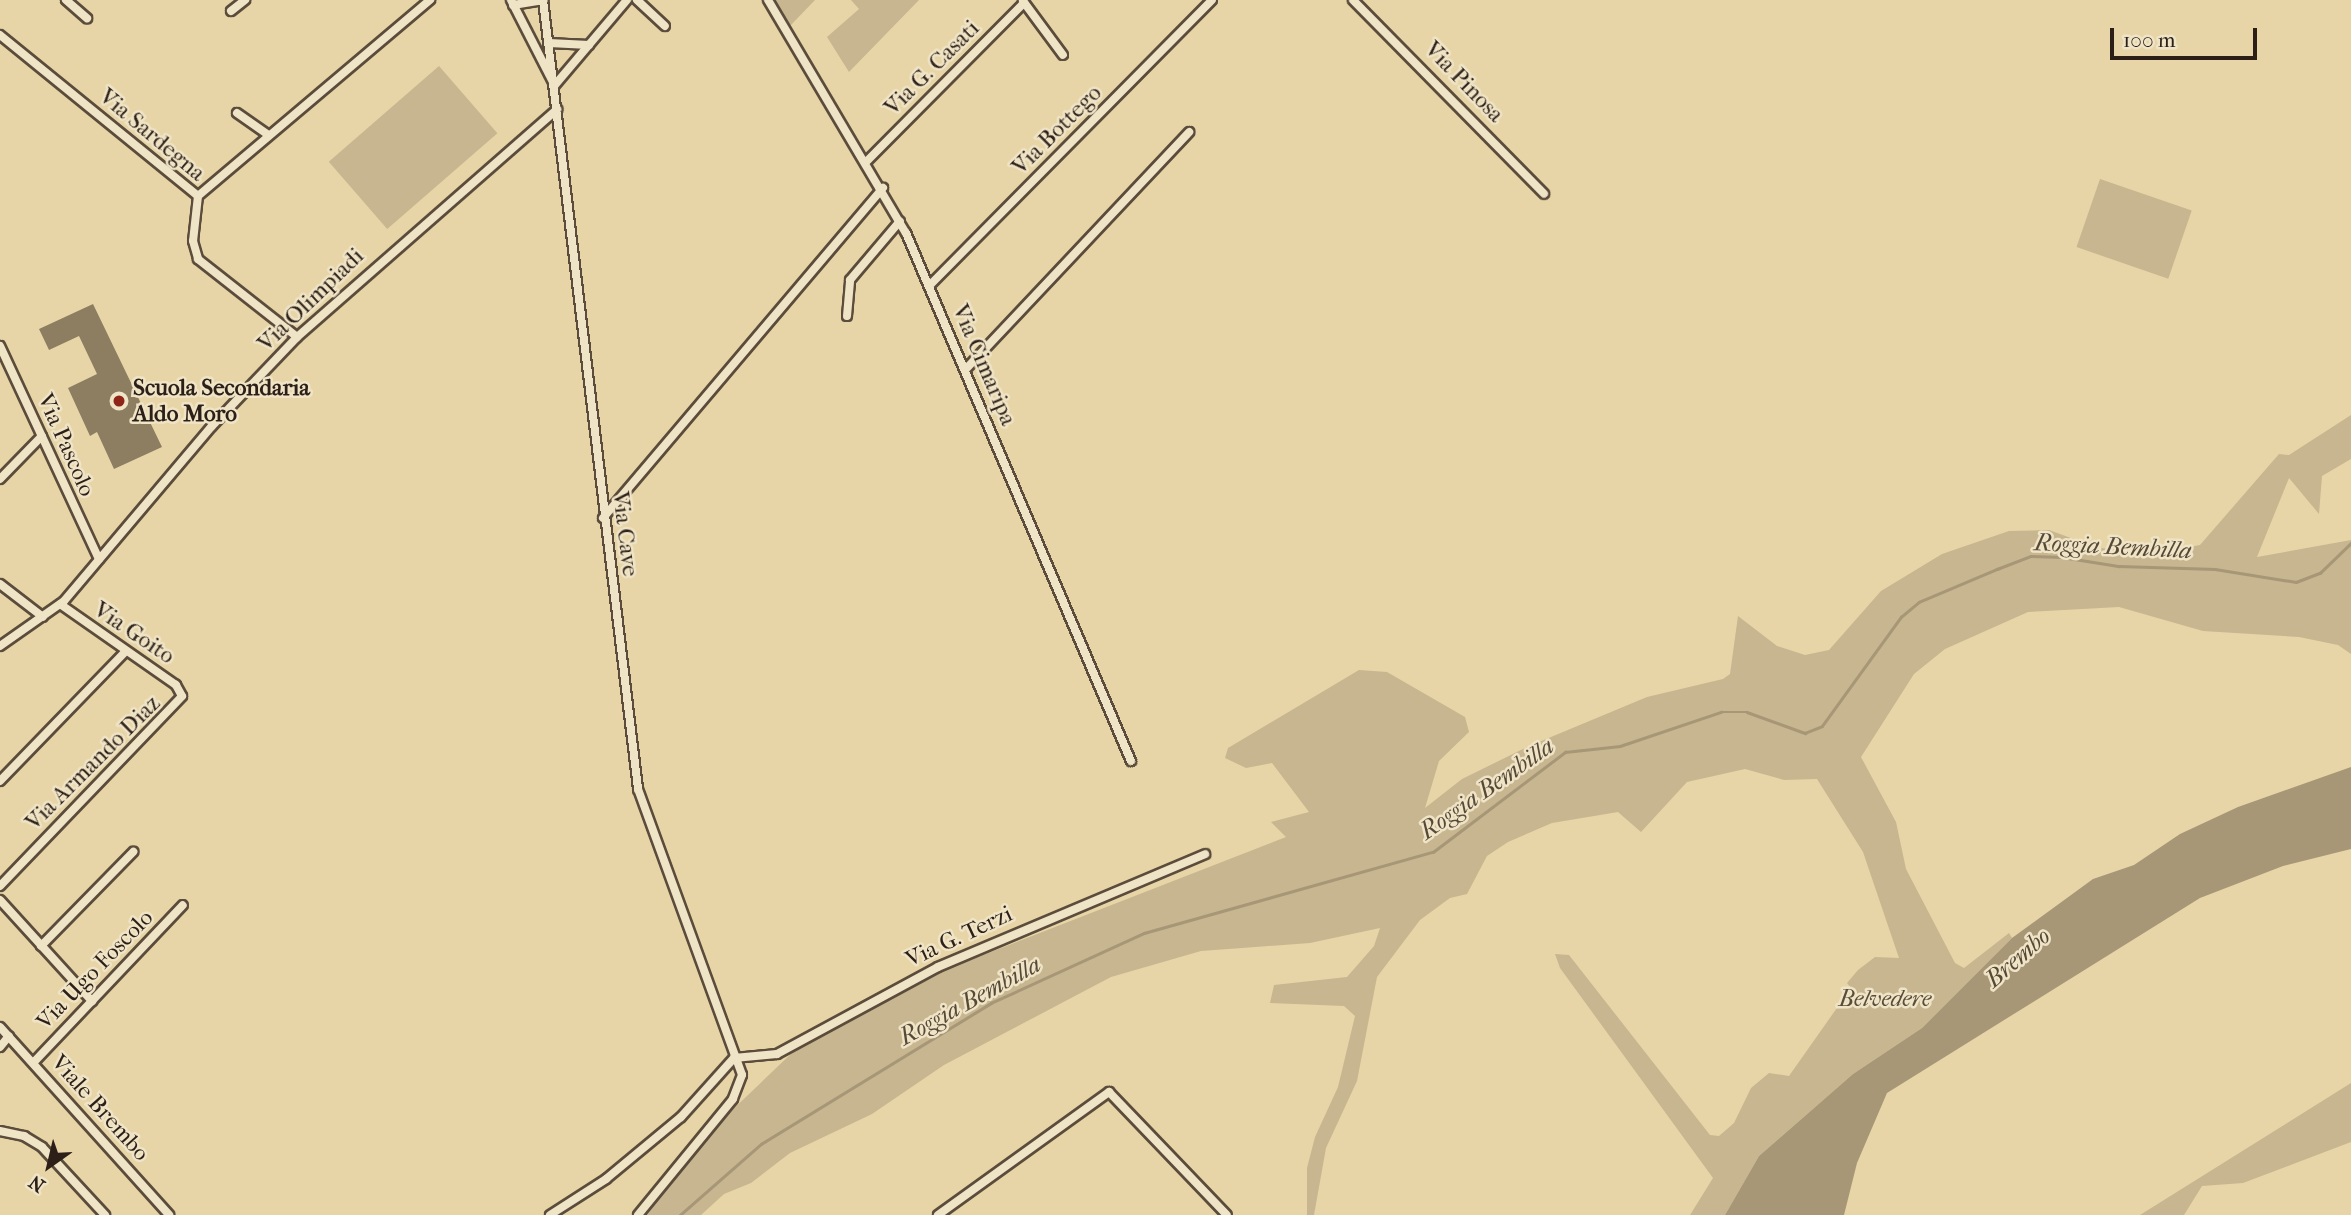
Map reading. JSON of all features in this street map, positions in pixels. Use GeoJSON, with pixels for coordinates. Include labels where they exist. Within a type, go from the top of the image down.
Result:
{"type":"FeatureCollection","features":[{"type":"Feature","properties":{"kind":"street"},"geometry":{"type":"LineString","coordinates":[[66,0],[88,18]]}},
{"type":"Feature","properties":{"kind":"street"},"geometry":{"type":"LineString","coordinates":[[231,11],[245,0]]}},
{"type":"Feature","properties":{"kind":"street"},"geometry":{"type":"LineString","coordinates":[[198,196],[430,0]]}},
{"type":"Feature","properties":{"kind":"street"},"geometry":{"type":"LineString","coordinates":[[544,0],[512,2],[554,84],[628,0]]}},
{"type":"Feature","properties":{"kind":"street","name":"Via Cave"},"geometry":{"type":"LineString","coordinates":[[544,0],[603,519],[640,799],[742,1075],[737,1092],[638,1215]]}},
{"type":"Feature","properties":{"kind":"street"},"geometry":{"type":"LineString","coordinates":[[637,0],[665,26]]}},
{"type":"Feature","properties":{"kind":"street","name":"Via Cimaripa"},"geometry":{"type":"LineString","coordinates":[[768,0],[867,161],[900,221],[1131,761]]}},
{"type":"Feature","properties":{"kind":"street","name":"Via Bottego"},"geometry":{"type":"LineString","coordinates":[[929,286],[1212,0]]}},
{"type":"Feature","properties":{"kind":"street","name":"Via Pinosa"},"geometry":{"type":"LineString","coordinates":[[1353,0],[1544,194]]}},
{"type":"Feature","properties":{"kind":"street"},"geometry":{"type":"LineString","coordinates":[[1023,1],[1063,55]]}},
{"type":"Feature","properties":{"kind":"street","name":"Via G. Casati"},"geometry":{"type":"LineString","coordinates":[[867,161],[1023,1]]}},
{"type":"Feature","properties":{"kind":"street","name":"Via Sardegna"},"geometry":{"type":"LineString","coordinates":[[0,35],[198,196],[193,240],[198,259],[297,337]]}},
{"type":"Feature","properties":{"kind":"street"},"geometry":{"type":"LineString","coordinates":[[549,43],[589,45]]}},
{"type":"Feature","properties":{"kind":"street","name":"Via Olimpiadi"},"geometry":{"type":"LineString","coordinates":[[0,646],[60,604],[212,426],[297,337],[556,109]]}},
{"type":"Feature","properties":{"kind":"street"},"geometry":{"type":"LineString","coordinates":[[237,113],[268,135]]}},
{"type":"Feature","properties":{"kind":"street"},"geometry":{"type":"LineString","coordinates":[[965,370],[1189,132]]}},
{"type":"Feature","properties":{"kind":"street"},"geometry":{"type":"LineString","coordinates":[[603,519],[883,188]]}},
{"type":"Feature","properties":{"kind":"street"},"geometry":{"type":"LineString","coordinates":[[847,316],[850,280],[900,221]]}},
{"type":"Feature","properties":{"kind":"street","name":"Via Pascolo"},"geometry":{"type":"LineString","coordinates":[[0,346],[99,559]]}},
{"type":"Feature","properties":{"kind":"street"},"geometry":{"type":"LineString","coordinates":[[0,479],[42,436]]}},
{"type":"Feature","properties":{"kind":"street"},"geometry":{"type":"LineString","coordinates":[[0,584],[43,617]]}},
{"type":"Feature","properties":{"kind":"street","name":"Via Goito"},"geometry":{"type":"LineString","coordinates":[[60,604],[178,687],[182,696]]}},
{"type":"Feature","properties":{"kind":"street"},"geometry":{"type":"LineString","coordinates":[[0,782],[126,651]]}},
{"type":"Feature","properties":{"kind":"street","name":"Via Armando Diaz"},"geometry":{"type":"LineString","coordinates":[[0,886],[182,696]]}},
{"type":"Feature","properties":{"kind":"street"},"geometry":{"type":"LineString","coordinates":[[41,946],[133,852]]}},
{"type":"Feature","properties":{"kind":"street","name":"Via G. Terzi"},"geometry":{"type":"LineString","coordinates":[[734,1058],[777,1054],[948,962],[1205,854]]}},
{"type":"Feature","properties":{"kind":"street"},"geometry":{"type":"LineString","coordinates":[[0,900],[92,1001]]}},
{"type":"Feature","properties":{"kind":"street","name":"Via Ugo Foscolo"},"geometry":{"type":"LineString","coordinates":[[34,1062],[183,905]]}},
{"type":"Feature","properties":{"kind":"street","name":"Viale Brembo"},"geometry":{"type":"LineString","coordinates":[[0,1027],[34,1062],[165,1213]]}},
{"type":"Feature","properties":{"kind":"street"},"geometry":{"type":"LineString","coordinates":[[0,1047],[9,1036]]}},
{"type":"Feature","properties":{"kind":"street"},"geometry":{"type":"LineString","coordinates":[[550,1215],[606,1180],[677,1121],[734,1058]]}},
{"type":"Feature","properties":{"kind":"street"},"geometry":{"type":"LineString","coordinates":[[938,1215],[1106,1091],[1117,1096],[1227,1215]]}},
{"type":"Feature","properties":{"kind":"street"},"geometry":{"type":"LineString","coordinates":[[0,1131],[38,1144],[105,1215]]}},
{"type":"Feature","properties":{"kind":"green space"},"geometry":{"type":"Polygon","coordinates":[[[772,0],[815,0],[789,27],[772,0]]]}},
{"type":"Feature","properties":{"kind":"green space"},"geometry":{"type":"Polygon","coordinates":[[[851,0],[919,0],[849,72],[827,37],[859,9],[851,0]]]}},
{"type":"Feature","properties":{"kind":"green space"},"geometry":{"type":"Polygon","coordinates":[[[439,66],[497,133],[387,229],[329,162],[439,66]]]}},
{"type":"Feature","properties":{"kind":"green space"},"geometry":{"type":"Polygon","coordinates":[[[2100,179],[2192,211],[2168,279],[2077,247],[2100,179]]]}},
{"type":"Feature","properties":{"kind":"green space","name":"Belvedere"},"geometry":{"type":"Polygon","coordinates":[[[2351,415],[2351,459],[2322,476],[2319,514],[2289,478],[2257,557],[2351,540],[2351,654],[2338,645],[2299,637],[2203,631],[2119,607],[2028,612],[1945,649],[1914,674],[1861,757],[1896,822],[1906,869],[1955,963],[1964,968],[2009,933],[2012,938],[1922,1028],[1853,1074],[1759,1156],[1725,1215],[1690,1215],[1713,1178],[1560,968],[1555,954],[1569,955],[1710,1135],[1719,1136],[1734,1123],[1751,1088],[1769,1073],[1789,1076],[1851,988],[1847,983],[1858,970],[1875,957],[1899,958],[1863,852],[1817,779],[1784,780],[1745,769],[1687,782],[1641,832],[1618,812],[1552,823],[1508,842],[1487,856],[1467,894],[1450,898],[1420,920],[1377,977],[1357,1081],[1326,1148],[1314,1215],[1307,1215],[1307,1168],[1315,1137],[1338,1087],[1355,1016],[1344,1006],[1270,1003],[1274,985],[1347,977],[1374,946],[1380,928],[1310,943],[1201,951],[1111,977],[944,1065],[872,1114],[790,1153],[751,1183],[724,1194],[701,1215],[647,1215],[702,1139],[794,1051],[937,973],[1286,837],[1271,822],[1309,812],[1272,763],[1246,768],[1225,758],[1228,748],[1359,670],[1387,672],[1465,717],[1469,732],[1439,761],[1425,808],[1462,779],[1527,747],[1647,697],[1723,679],[1730,674],[1738,616],[1777,646],[1805,655],[1829,650],[1881,591],[1942,554],[2009,531],[2049,530],[2098,548],[2167,551],[2200,545],[2279,454],[2289,455],[2351,415]]]}},
{"type":"Feature","properties":{"kind":"green space"},"geometry":{"type":"Polygon","coordinates":[[[2351,1083],[2351,1142],[2243,1183],[2202,1186],[2184,1215],[2140,1215],[2351,1083]]]}},
{"type":"Feature","properties":{"kind":"water","name":"Brembo"},"geometry":{"type":"Polygon","coordinates":[[[2351,767],[2351,849],[2283,866],[2200,898],[1887,1093],[1857,1163],[1844,1215],[1725,1215],[1759,1156],[1853,1074],[1922,1028],[2012,938],[2093,879],[2134,865],[2180,834],[2238,807],[2351,767]]]}},
{"type":"Feature","properties":{"kind":"building","name":"Scuola Secondaria Aldo Moro"},"geometry":{"type":"Polygon","coordinates":[[[93,304],[162,447],[114,469],[97,432],[90,436],[68,388],[97,374],[79,336],[49,350],[39,329],[93,304]]]}},
{"type":"Feature","properties":{"kind":"waterway","name":"Roggia Bembilla"},"geometry":{"type":"LineString","coordinates":[[680,1215],[761,1144],[991,1003],[1144,933],[1433,852],[1565,752],[1620,746],[1721,712],[1747,712],[1805,733],[1822,726],[1901,617],[1919,602],[1997,569],[2031,556],[2062,557],[2119,566],[2215,569],[2296,582],[2320,573],[2351,543]]}},
{"type":"Feature","properties":{"kind":"place","name":"Scuola Secondaria Aldo Moro"},"geometry":{"type":"Point","coordinates":[119,401]}}]}
